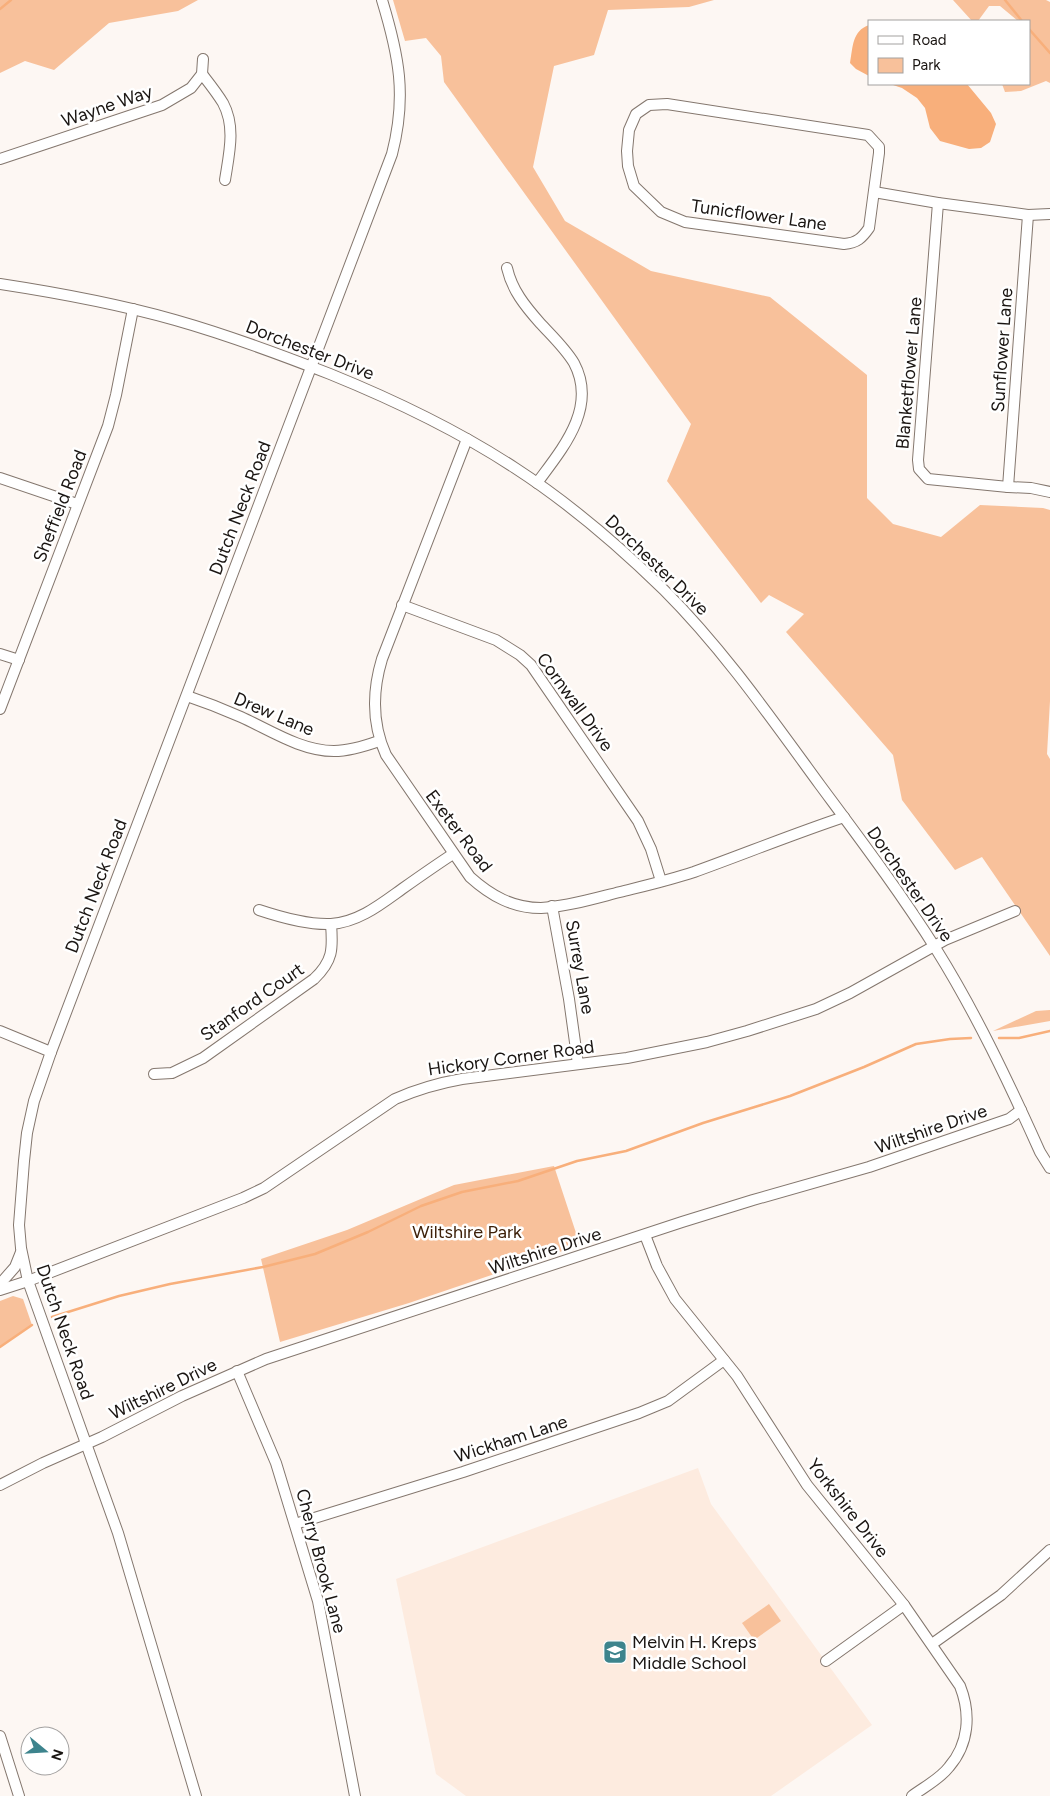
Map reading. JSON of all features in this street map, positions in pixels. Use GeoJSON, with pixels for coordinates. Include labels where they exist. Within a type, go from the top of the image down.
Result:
{"type":"FeatureCollection","features":[{"type":"Feature","properties":{"kind":"street","name":"Dutch Neck Road"},"geometry":{"type":"LineString","coordinates":[[196,1796],[118,1533],[28,1281],[21,1248],[19,1225],[27,1133],[34,1101],[50,1052],[386,172],[399,124],[400,91],[398,63],[382,0]]}},
{"type":"Feature","properties":{"kind":"street"},"geometry":{"type":"LineString","coordinates":[[203,59],[202,74],[223,102],[230,120],[231,133],[225,180]]}},
{"type":"Feature","properties":{"kind":"street","name":"Wayne Way"},"geometry":{"type":"LineString","coordinates":[[0,158],[162,105],[184,93],[202,74]]}},
{"type":"Feature","properties":{"kind":"street","name":"Tunicflower Lane"},"geometry":{"type":"LineString","coordinates":[[667,104],[868,135],[879,147],[874,192],[870,228],[855,243],[844,244],[685,222],[661,212],[634,186],[628,166],[629,130],[636,114],[649,105],[667,104]]}},
{"type":"Feature","properties":{"kind":"street"},"geometry":{"type":"LineString","coordinates":[[874,192],[1028,215],[1050,214]]}},
{"type":"Feature","properties":{"kind":"street","name":"Blanketflower Lane"},"geometry":{"type":"LineString","coordinates":[[938,203],[918,460],[919,469],[928,479],[1031,488],[1050,492]]}},
{"type":"Feature","properties":{"kind":"street","name":"Sunflower Lane"},"geometry":{"type":"LineString","coordinates":[[1008,487],[1028,215]]}},
{"type":"Feature","properties":{"kind":"street"},"geometry":{"type":"LineString","coordinates":[[507,268],[513,286],[522,303],[568,354],[575,365],[582,388],[580,411],[572,433],[537,483]]}},
{"type":"Feature","properties":{"kind":"street","name":"Dorchester Drive"},"geometry":{"type":"LineString","coordinates":[[0,284],[133,309],[218,333],[311,366],[412,410],[467,439],[537,483],[617,546],[690,616],[733,667],[915,916],[968,1004],[1040,1152],[1050,1168]]}},
{"type":"Feature","properties":{"kind":"street","name":"Sheffield Road"},"geometry":{"type":"LineString","coordinates":[[0,709],[105,432],[116,396],[133,309]]}},
{"type":"Feature","properties":{"kind":"street","name":"Exeter Road"},"geometry":{"type":"LineString","coordinates":[[467,439],[382,659],[375,684],[374,706],[379,741],[392,766],[470,877],[500,900],[529,906],[552,906],[606,895],[692,873],[844,817]]}},
{"type":"Feature","properties":{"kind":"street"},"geometry":{"type":"LineString","coordinates":[[0,478],[77,504]]}},
{"type":"Feature","properties":{"kind":"street","name":"Cornwall Drive"},"geometry":{"type":"LineString","coordinates":[[402,605],[496,640],[520,655],[531,665],[638,821],[648,842],[661,881]]}},
{"type":"Feature","properties":{"kind":"street"},"geometry":{"type":"LineString","coordinates":[[0,654],[19,660]]}},
{"type":"Feature","properties":{"kind":"street","name":"Drew Lane"},"geometry":{"type":"LineString","coordinates":[[187,696],[240,716],[297,743],[312,748],[334,751],[345,750],[379,741]]}},
{"type":"Feature","properties":{"kind":"street"},"geometry":{"type":"LineString","coordinates":[[259,910],[280,917],[331,924],[348,920],[370,911],[453,854]]}},
{"type":"Feature","properties":{"kind":"street","name":"Surrey Lane"},"geometry":{"type":"LineString","coordinates":[[552,906],[570,999],[578,1064]]}},
{"type":"Feature","properties":{"kind":"street","name":"Hickory Corner Road"},"geometry":{"type":"LineString","coordinates":[[0,1290],[243,1198],[264,1188],[395,1098],[413,1091],[439,1083],[462,1079],[627,1058],[699,1044],[747,1032],[816,1009],[871,982],[934,946],[1015,911]]}},
{"type":"Feature","properties":{"kind":"street","name":"Stanford Court"},"geometry":{"type":"LineString","coordinates":[[154,1074],[172,1073],[202,1058],[314,979],[325,968],[332,952],[331,924]]}},
{"type":"Feature","properties":{"kind":"street"},"geometry":{"type":"LineString","coordinates":[[0,1032],[50,1052]]}},
{"type":"Feature","properties":{"kind":"street","name":"Wiltshire Drive"},"geometry":{"type":"LineString","coordinates":[[0,1485],[237,1371],[266,1359],[753,1200],[894,1159],[1009,1119],[1021,1110]]}},
{"type":"Feature","properties":{"kind":"street","name":"Yorkshire Drive"},"geometry":{"type":"LineString","coordinates":[[645,1235],[657,1266],[672,1294],[744,1387],[806,1485],[904,1605],[960,1686],[964,1697],[968,1723],[962,1746],[950,1767],[912,1796]]}},
{"type":"Feature","properties":{"kind":"street"},"geometry":{"type":"LineString","coordinates":[[0,1284],[16,1267],[21,1248]]}},
{"type":"Feature","properties":{"kind":"street","name":"Wickham Lane"},"geometry":{"type":"LineString","coordinates":[[296,1524],[463,1472],[639,1413],[668,1401],[724,1360]]}},
{"type":"Feature","properties":{"kind":"street","name":"Cherry Brook Lane"},"geometry":{"type":"LineString","coordinates":[[237,1371],[276,1463],[318,1601],[355,1796]]}},
{"type":"Feature","properties":{"kind":"street"},"geometry":{"type":"LineString","coordinates":[[932,1644],[1007,1590],[1050,1550]]}},
{"type":"Feature","properties":{"kind":"street"},"geometry":{"type":"LineString","coordinates":[[826,1661],[904,1605]]}},
{"type":"Feature","properties":{"kind":"street"},"geometry":{"type":"LineString","coordinates":[[0,1736],[19,1796]]}},
{"type":"Feature","properties":{"kind":"shaded area"},"geometry":{"type":"Polygon","coordinates":[[[868,26],[868,75],[856,69],[850,63],[854,40],[863,28],[868,26]]]}},
{"type":"Feature","properties":{"kind":"shaded area"},"geometry":{"type":"Polygon","coordinates":[[[893,85],[968,85],[991,113],[996,124],[990,142],[981,148],[969,149],[940,141],[930,128],[925,108],[917,98],[902,88],[893,85]]]}},
{"type":"Feature","properties":{"kind":"shaded area","name":"Melvin H. Kreps Middle School"},"geometry":{"type":"Polygon","coordinates":[[[698,1468],[711,1504],[872,1725],[771,1796],[466,1796],[436,1774],[396,1579],[698,1468]]]}},
{"type":"Feature","properties":{"kind":"green space"},"geometry":{"type":"Polygon","coordinates":[[[0,0],[198,0],[178,11],[109,23],[54,70],[25,61],[0,73],[0,0]]]}},
{"type":"Feature","properties":{"kind":"green space"},"geometry":{"type":"Polygon","coordinates":[[[393,0],[714,0],[689,7],[608,10],[594,55],[554,66],[533,167],[565,221],[651,271],[770,297],[867,375],[867,498],[893,524],[941,537],[980,505],[1050,510],[1050,701],[1047,754],[1050,759],[1050,956],[982,857],[955,870],[902,800],[893,755],[786,632],[804,614],[769,595],[761,603],[667,481],[691,424],[444,82],[441,56],[426,38],[405,41],[393,0]]]}},
{"type":"Feature","properties":{"kind":"green space"},"geometry":{"type":"Polygon","coordinates":[[[953,0],[1046,0],[1050,2],[1050,83],[1046,81],[1021,91],[1005,92],[1002,85],[1030,85],[1030,20],[1017,20],[1000,6],[989,6],[979,20],[971,20],[953,0]]]}},
{"type":"Feature","properties":{"kind":"green space"},"geometry":{"type":"Polygon","coordinates":[[[1050,1010],[1050,1021],[993,1031],[1036,1011],[1050,1010]]]}},
{"type":"Feature","properties":{"kind":"green space","name":"Wiltshire Park"},"geometry":{"type":"Polygon","coordinates":[[[554,1166],[580,1245],[409,1303],[280,1342],[261,1259],[347,1230],[454,1185],[554,1166]]]}},
{"type":"Feature","properties":{"kind":"green space"},"geometry":{"type":"Polygon","coordinates":[[[13,1296],[23,1299],[32,1325],[0,1347],[0,1301],[13,1296]]]}},
{"type":"Feature","properties":{"kind":"green space"},"geometry":{"type":"Polygon","coordinates":[[[769,1604],[781,1621],[754,1640],[742,1623],[769,1604]]]}},
{"type":"Feature","properties":{"kind":"waterway"},"geometry":{"type":"LineString","coordinates":[[0,9],[11,0]]}},
{"type":"Feature","properties":{"kind":"waterway"},"geometry":{"type":"LineString","coordinates":[[1005,0],[1021,20]]}},
{"type":"Feature","properties":{"kind":"waterway"},"geometry":{"type":"LineString","coordinates":[[1030,30],[1050,53]]}},
{"type":"Feature","properties":{"kind":"waterway"},"geometry":{"type":"LineString","coordinates":[[999,1038],[1019,1038],[1050,1031]]}},
{"type":"Feature","properties":{"kind":"waterway"},"geometry":{"type":"LineString","coordinates":[[52,1317],[119,1296],[170,1284],[263,1267],[315,1254],[368,1232],[421,1206],[462,1192],[518,1181],[577,1161],[626,1151],[703,1123],[790,1096],[916,1044],[971,1038]]}},
{"type":"Feature","properties":{"kind":"waterway"},"geometry":{"type":"LineString","coordinates":[[0,1347],[32,1325]]}},
{"type":"Feature","properties":{"kind":"place","name":"Melvin H. Kreps Middle School"},"geometry":{"type":"Point","coordinates":[615,1652]}}]}
